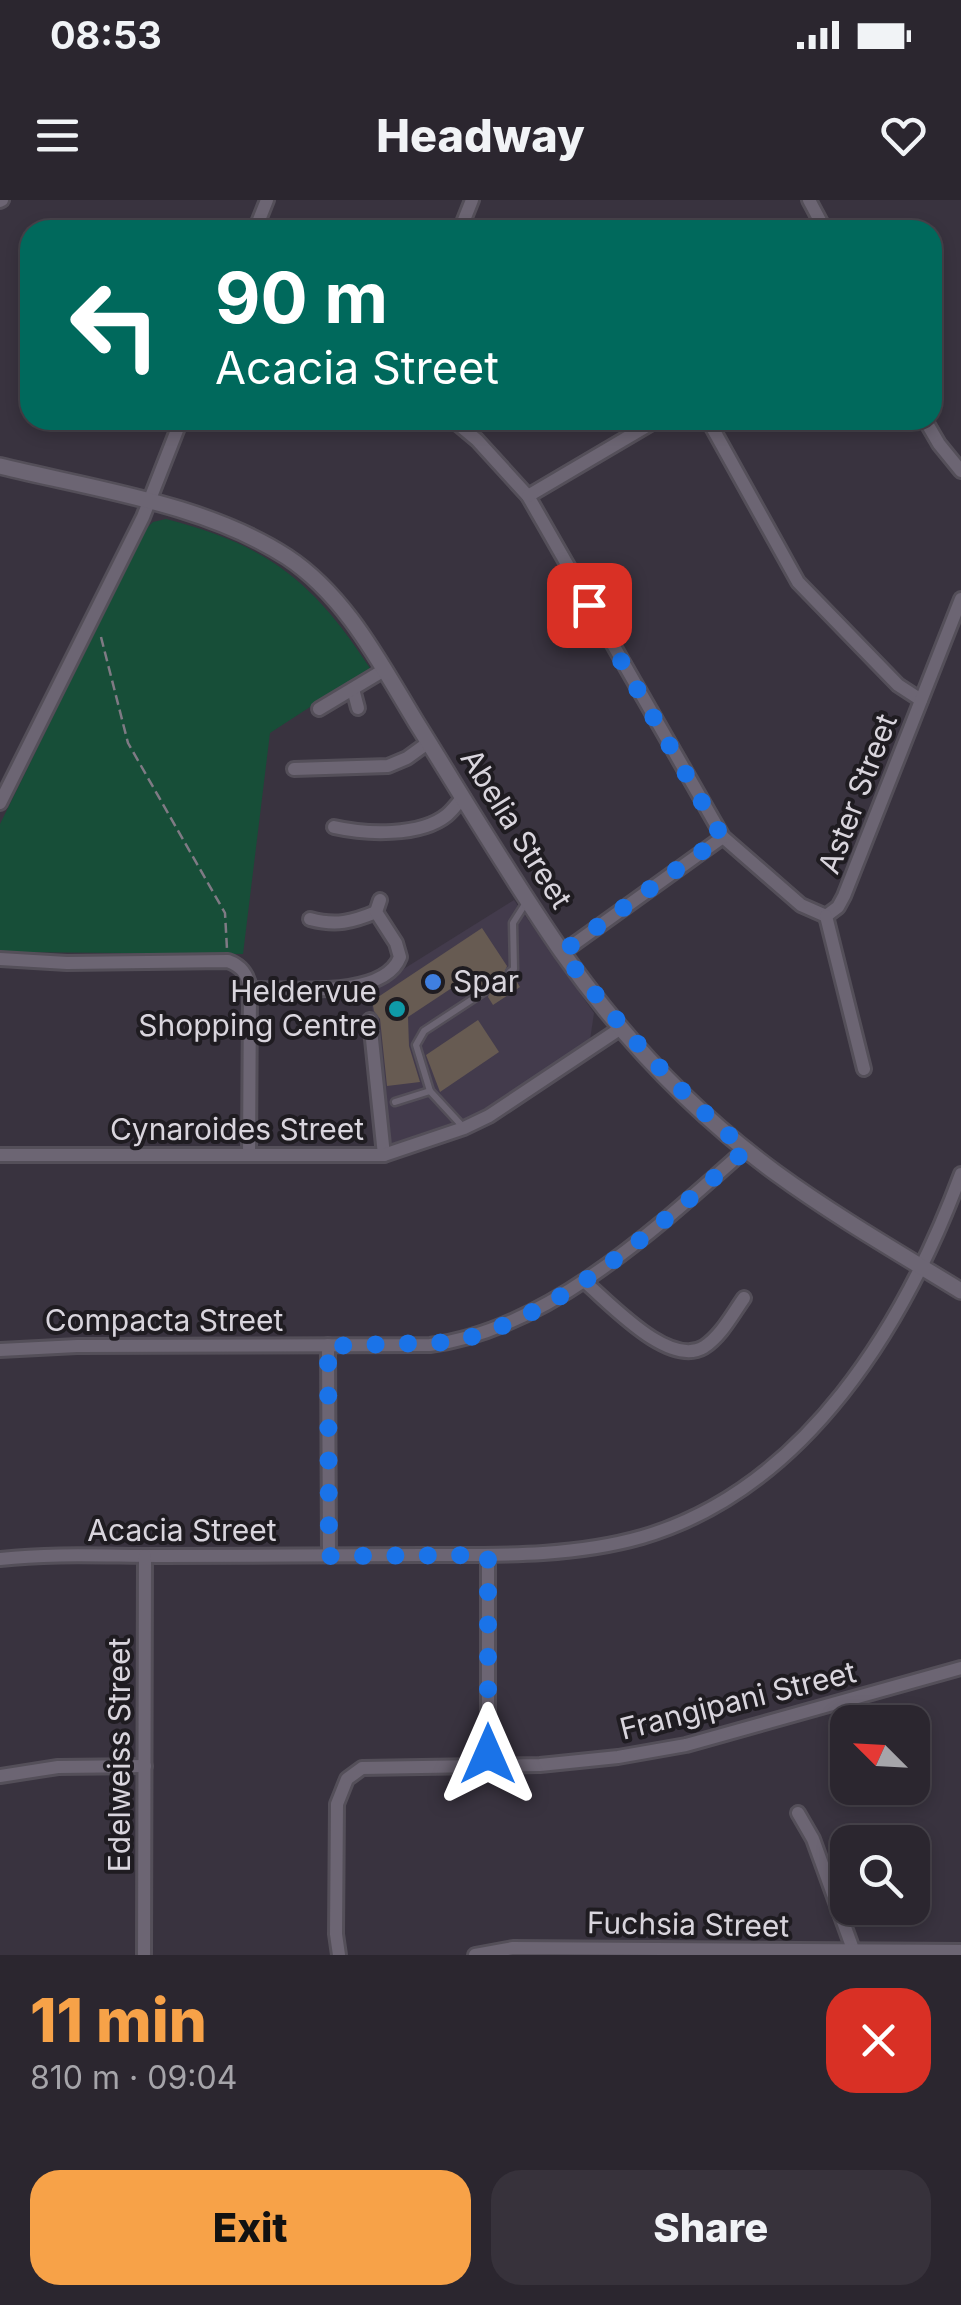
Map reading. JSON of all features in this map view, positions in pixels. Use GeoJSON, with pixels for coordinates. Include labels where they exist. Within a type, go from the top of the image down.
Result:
{"type":"FeatureCollection","features":[{"type":"Feature","properties":{"kind":"street"},"geometry":{"type":"LineString","coordinates":[[0,803],[149,502],[177,430]]}},
{"type":"Feature","properties":{"kind":"street","name":"Aster Street"},"geometry":{"type":"LineString","coordinates":[[466,430],[528,496],[722,837],[801,905],[826,916],[844,896],[961,600]]}},
{"type":"Feature","properties":{"kind":"street"},"geometry":{"type":"LineString","coordinates":[[528,496],[640,430]]}},
{"type":"Feature","properties":{"kind":"street"},"geometry":{"type":"LineString","coordinates":[[714,430],[798,582],[898,684],[921,700]]}},
{"type":"Feature","properties":{"kind":"street"},"geometry":{"type":"LineString","coordinates":[[930,430],[961,471]]}},
{"type":"Feature","properties":{"kind":"street","name":"Abelia Street"},"geometry":{"type":"LineString","coordinates":[[0,466],[149,502],[221,525],[286,557],[318,581],[342,607],[384,670],[562,952],[621,1028],[703,1113],[746,1150],[802,1191],[961,1291]]}},
{"type":"Feature","properties":{"kind":"street"},"geometry":{"type":"LineString","coordinates":[[319,708],[384,670]]}},
{"type":"Feature","properties":{"kind":"street"},"geometry":{"type":"LineString","coordinates":[[353,689],[358,708]]}},
{"type":"Feature","properties":{"kind":"street"},"geometry":{"type":"LineString","coordinates":[[294,769],[388,766],[429,742]]}},
{"type":"Feature","properties":{"kind":"street"},"geometry":{"type":"LineString","coordinates":[[334,826],[374,834],[418,826],[444,818],[463,797]]}},
{"type":"Feature","properties":{"kind":"street"},"geometry":{"type":"LineString","coordinates":[[562,952],[722,837]]}},
{"type":"Feature","properties":{"kind":"street"},"geometry":{"type":"LineString","coordinates":[[250,989],[361,986],[386,975],[398,962],[399,951],[378,906],[348,923],[310,919]]}},
{"type":"Feature","properties":{"kind":"street"},"geometry":{"type":"LineString","coordinates":[[826,916],[864,1069]]}},
{"type":"Feature","properties":{"kind":"street"},"geometry":{"type":"LineString","coordinates":[[0,959],[68,963],[228,961],[242,969],[250,989],[249,1155]]}},
{"type":"Feature","properties":{"kind":"street"},"geometry":{"type":"LineString","coordinates":[[370,1020],[384,1155]]}},
{"type":"Feature","properties":{"kind":"street","name":"Cynaroides Street"},"geometry":{"type":"LineString","coordinates":[[0,1155],[384,1155],[464,1128],[507,1105],[621,1028]]}},
{"type":"Feature","properties":{"kind":"street","name":"Compacta Street"},"geometry":{"type":"LineString","coordinates":[[0,1350],[76,1346],[430,1345],[470,1338],[536,1310],[585,1282],[746,1150]]}},
{"type":"Feature","properties":{"kind":"street","name":"Acacia Street"},"geometry":{"type":"LineString","coordinates":[[0,1559],[488,1555],[578,1551],[646,1536],[751,1483],[830,1409],[885,1331],[922,1267],[961,1174]]}},
{"type":"Feature","properties":{"kind":"street"},"geometry":{"type":"LineString","coordinates":[[585,1282],[656,1340],[684,1353],[694,1352],[714,1339],[744,1298]]}},
{"type":"Feature","properties":{"kind":"street"},"geometry":{"type":"LineString","coordinates":[[328,1346],[329,1556]]}},
{"type":"Feature","properties":{"kind":"street"},"geometry":{"type":"LineString","coordinates":[[488,1555],[488,1765]]}},
{"type":"Feature","properties":{"kind":"street","name":"Edelweiss Street"},"geometry":{"type":"LineString","coordinates":[[144,1955],[145,1556]]}},
{"type":"Feature","properties":{"kind":"street","name":"Frangipani Street"},"geometry":{"type":"LineString","coordinates":[[339,1955],[337,1804],[348,1778],[370,1766],[586,1761],[686,1744],[961,1668]]}},
{"type":"Feature","properties":{"kind":"street"},"geometry":{"type":"LineString","coordinates":[[0,1776],[58,1768],[144,1766]]}},
{"type":"Feature","properties":{"kind":"street"},"geometry":{"type":"LineString","coordinates":[[798,1813],[813,1839],[854,1952]]}},
{"type":"Feature","properties":{"kind":"street","name":"Fuchsia Street"},"geometry":{"type":"LineString","coordinates":[[475,1955],[513,1948],[961,1951]]}},
{"type":"Feature","properties":{"kind":"lane"},"geometry":{"type":"LineString","coordinates":[[510,972],[514,969],[512,923],[528,900]]}},
{"type":"Feature","properties":{"kind":"lane"},"geometry":{"type":"LineString","coordinates":[[464,1128],[430,1091],[416,1051],[419,1035],[484,992]]}},
{"type":"Feature","properties":{"kind":"lane"},"geometry":{"type":"LineString","coordinates":[[395,1102],[430,1091]]}},
{"type":"Feature","properties":{"kind":"path"},"geometry":{"type":"LineString","coordinates":[[95,612],[128,743],[225,913],[228,961]]}},
{"type":"Feature","properties":{"kind":"shaded area"},"geometry":{"type":"Polygon","coordinates":[[[514,900],[594,1013],[590,1040],[475,1115],[390,1144],[370,990],[514,900]]]}},
{"type":"Feature","properties":{"kind":"green space"},"geometry":{"type":"Polygon","coordinates":[[[166,519],[233,541],[285,571],[328,612],[370,668],[270,733],[243,954],[0,952],[0,824],[145,530],[153,522],[166,519]]]}},
{"type":"Feature","properties":{"kind":"building","name":"Heldervue Shopping Centre"},"geometry":{"type":"Polygon","coordinates":[[[482,928],[507,966],[504,975],[514,977],[520,987],[493,1005],[488,997],[491,988],[481,986],[473,974],[408,1017],[409,1046],[420,1082],[387,1086],[380,1019],[372,1001],[482,928]]]}},
{"type":"Feature","properties":{"kind":"building"},"geometry":{"type":"Polygon","coordinates":[[[478,1020],[499,1052],[440,1092],[426,1055],[478,1020]]]}},
{"type":"Feature","properties":{"kind":"place","name":"Spar"},"geometry":{"type":"Point","coordinates":[433,982]}},
{"type":"Feature","properties":{"kind":"place","name":"Heldervue Shopping Centre"},"geometry":{"type":"Point","coordinates":[397,1009]}},
{"type":"Feature","properties":{"kind":"route"},"geometry":{"type":"LineString","coordinates":[[488,1754],[488,1555],[329,1556],[328,1346],[452,1342],[536,1310],[585,1282],[746,1150],[642,1052],[562,952],[722,837],[589,605]]}}]}
